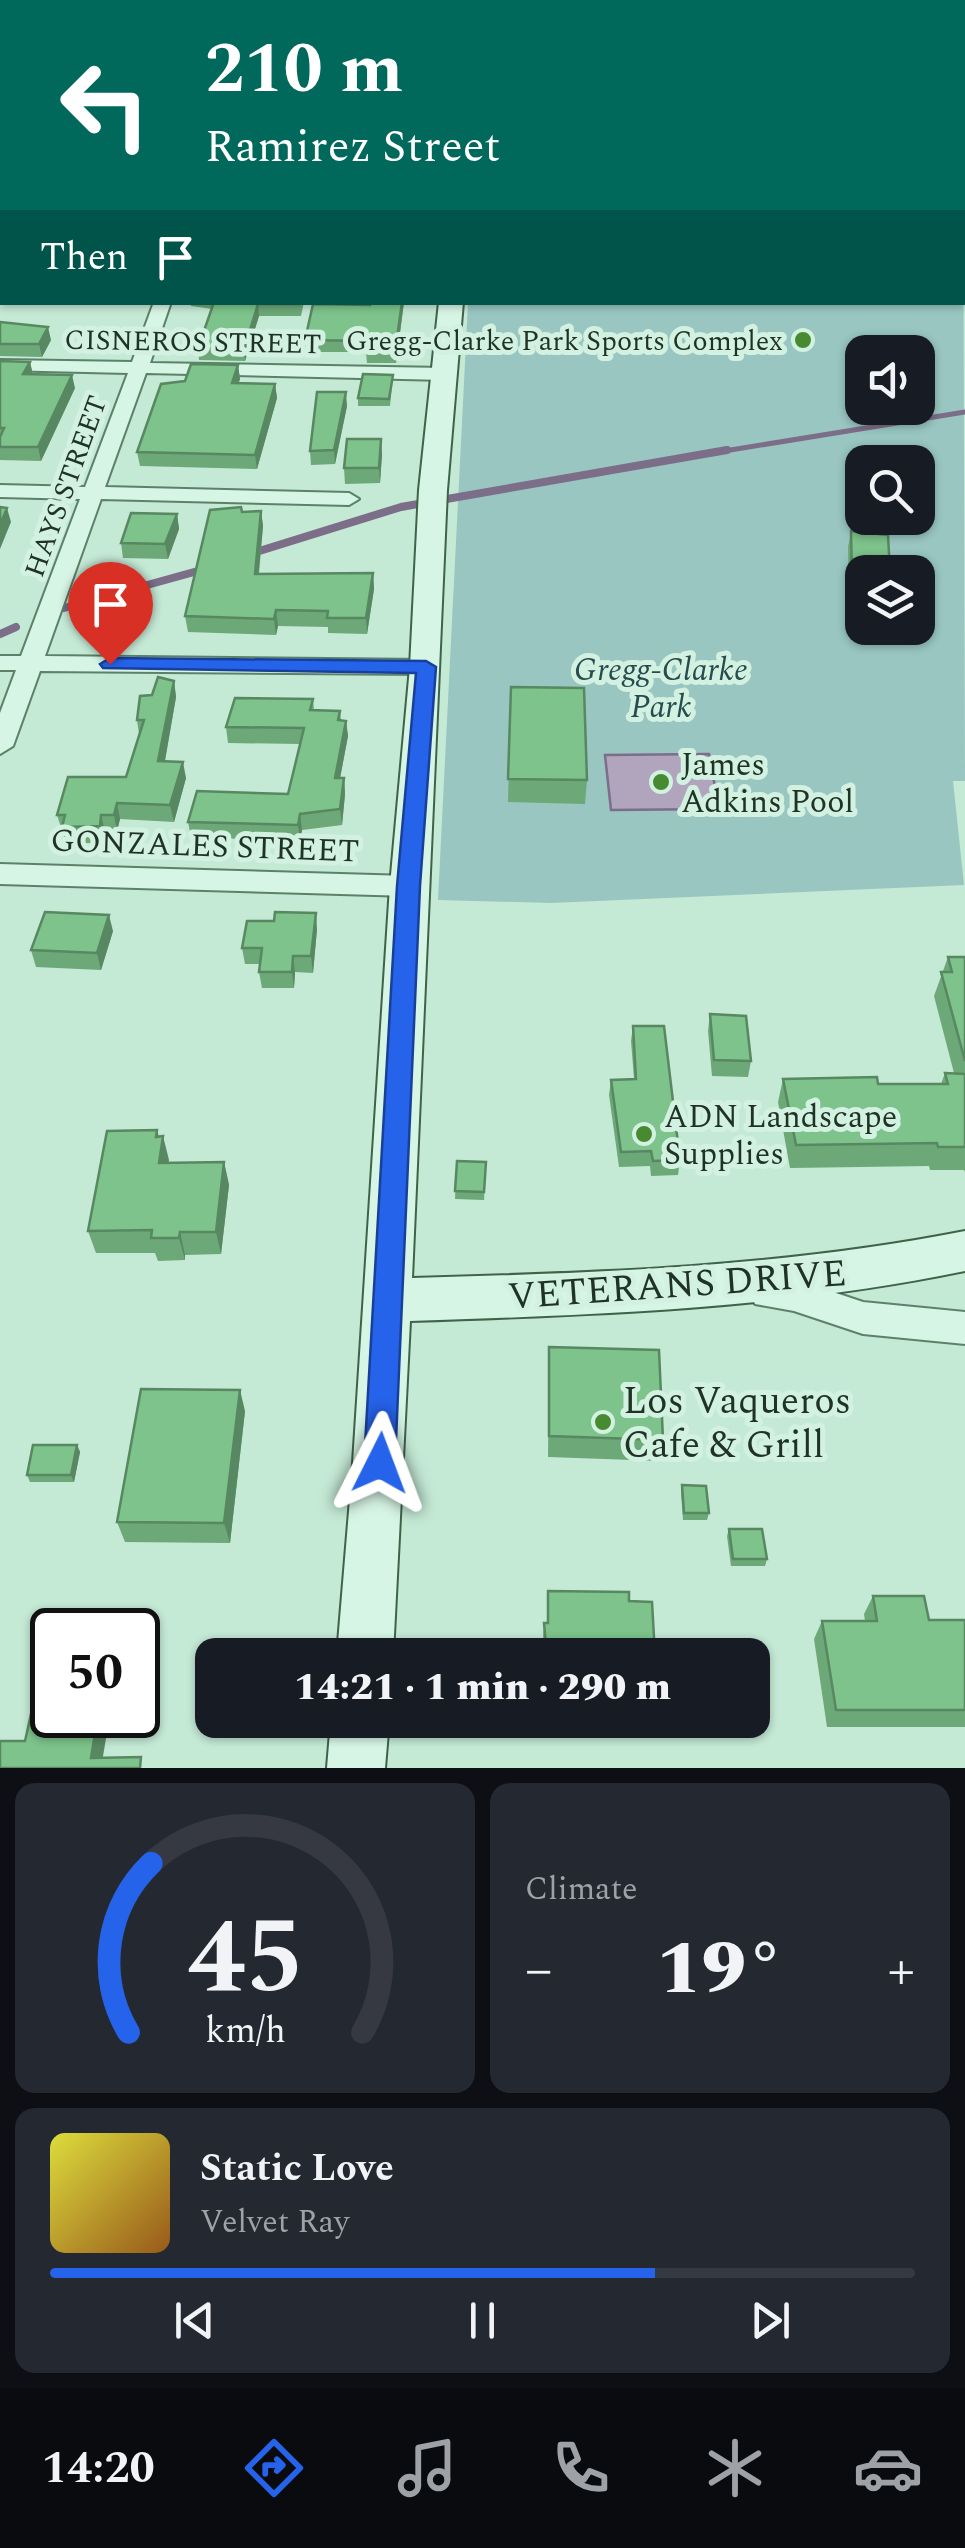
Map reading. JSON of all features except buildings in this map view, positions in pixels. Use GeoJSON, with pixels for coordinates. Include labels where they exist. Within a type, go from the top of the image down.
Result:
{"type":"FeatureCollection","features":[{"type":"Feature","properties":{"kind":"street","name":"HAYS STREET"},"geometry":{"type":"LineString","coordinates":[[0,746],[162,305]]}},
{"type":"Feature","properties":{"kind":"street"},"geometry":{"type":"LineString","coordinates":[[366,1638],[409,886],[426,667],[432,501],[451,305]]}},
{"type":"Feature","properties":{"kind":"street","name":"CISNEROS STREET"},"geometry":{"type":"LineString","coordinates":[[0,365],[445,374]]}},
{"type":"Feature","properties":{"kind":"street"},"geometry":{"type":"LineString","coordinates":[[0,492],[349,498]]}},
{"type":"Feature","properties":{"kind":"street"},"geometry":{"type":"LineString","coordinates":[[0,663],[426,667]]}},
{"type":"Feature","properties":{"kind":"street","name":"GONZALES STREET"},"geometry":{"type":"LineString","coordinates":[[0,874],[409,886]]}},
{"type":"Feature","properties":{"kind":"street","name":"VETERANS DRIVE"},"geometry":{"type":"LineString","coordinates":[[387,1300],[691,1290],[791,1282],[965,1251]]}},
{"type":"Feature","properties":{"kind":"street"},"geometry":{"type":"LineString","coordinates":[[691,1290],[794,1295],[864,1318],[965,1328]]}},
{"type":"Feature","properties":{"kind":"street"},"geometry":{"type":"LineString","coordinates":[[356,1768],[358,1738]]}},
{"type":"Feature","properties":{"kind":"green space","name":"Gregg-Clarke Park"},"geometry":{"type":"Polygon","coordinates":[[[468,305],[964,305],[965,781],[953,781],[964,885],[551,903],[438,900],[468,305]]]}},
{"type":"Feature","properties":{"kind":"shaded area","name":"James Adkins Pool"},"geometry":{"type":"Polygon","coordinates":[[[709,754],[719,809],[611,810],[605,755],[709,754]]]}},
{"type":"Feature","properties":{"kind":"waterway"},"geometry":{"type":"LineString","coordinates":[[712,453],[965,412]]}},
{"type":"Feature","properties":{"kind":"waterway"},"geometry":{"type":"LineString","coordinates":[[253,553],[401,507],[727,450]]}},
{"type":"Feature","properties":{"kind":"waterway"},"geometry":{"type":"LineString","coordinates":[[64,608],[205,569]]}},
{"type":"Feature","properties":{"kind":"waterway"},"geometry":{"type":"LineString","coordinates":[[0,634],[16,627]]}},
{"type":"Feature","properties":{"kind":"place","name":"Gregg-Clarke Park Sports Complex"},"geometry":{"type":"Point","coordinates":[803,340]}},
{"type":"Feature","properties":{"kind":"place","name":"James Adkins Pool"},"geometry":{"type":"Point","coordinates":[661,782]}},
{"type":"Feature","properties":{"kind":"place","name":"ADN Landscape Supplies"},"geometry":{"type":"Point","coordinates":[644,1134]}},
{"type":"Feature","properties":{"kind":"place","name":"Los Vaqueros Cafe & Grill"},"geometry":{"type":"Point","coordinates":[603,1422]}},
{"type":"Feature","properties":{"kind":"route"},"geometry":{"type":"LineString","coordinates":[[110,664],[426,667],[409,886],[380,1463]]}}]}
